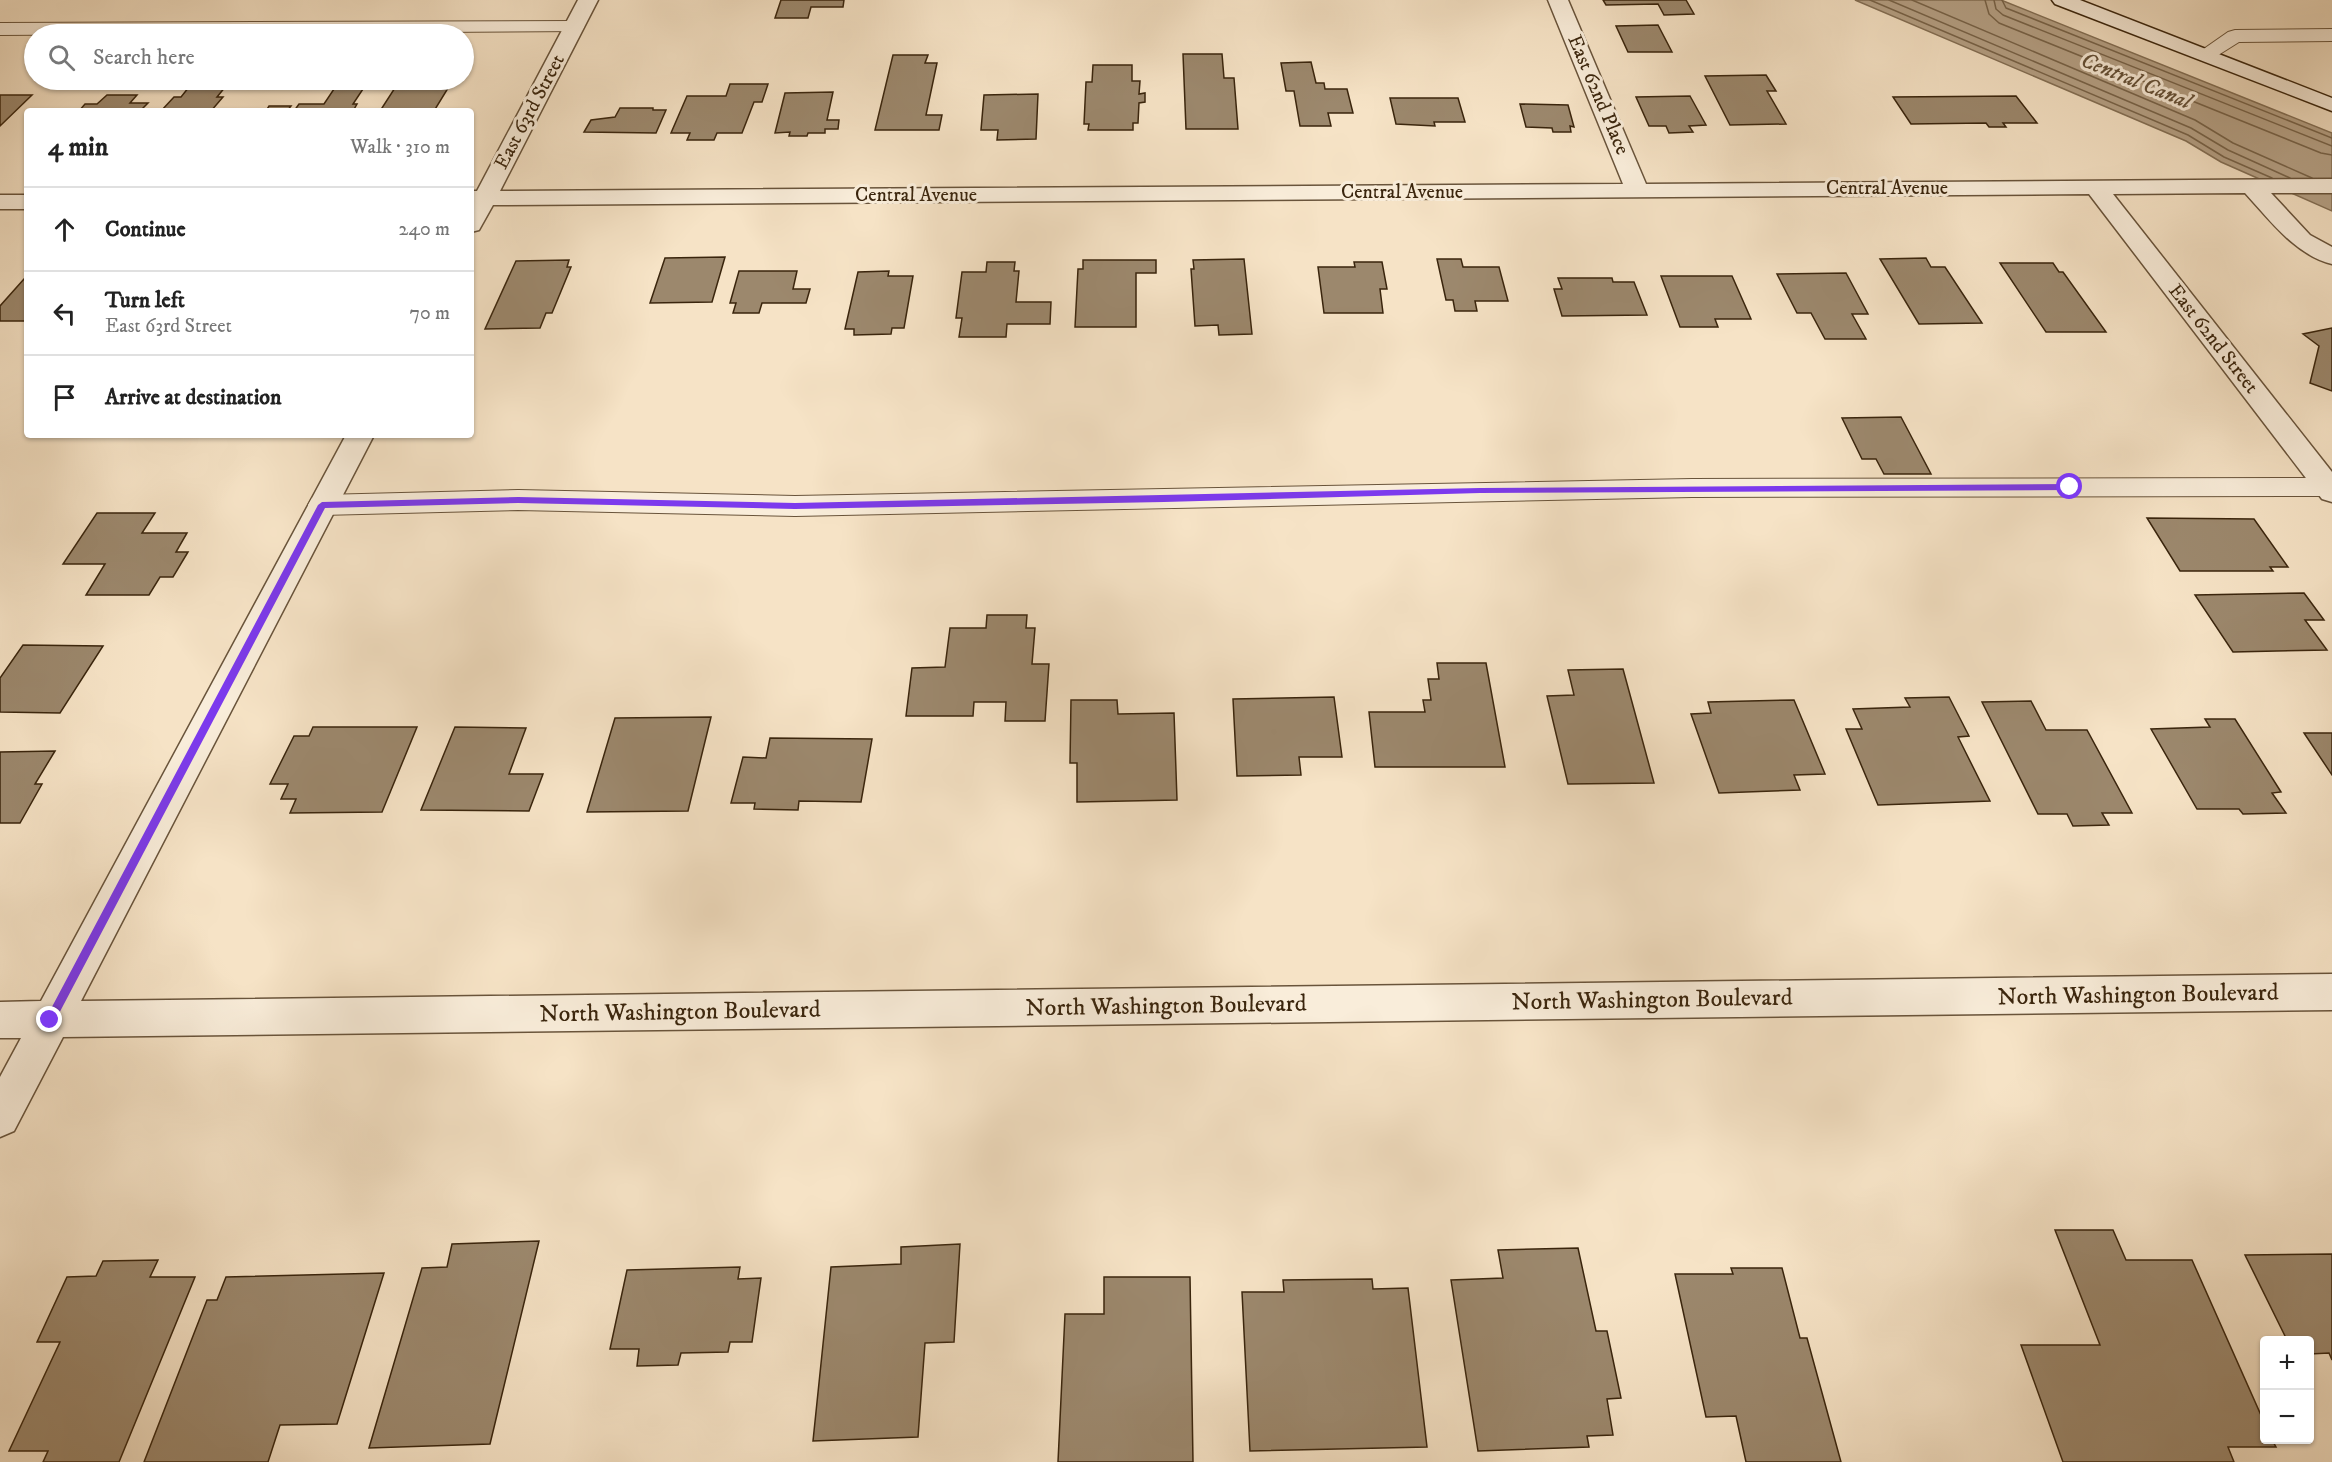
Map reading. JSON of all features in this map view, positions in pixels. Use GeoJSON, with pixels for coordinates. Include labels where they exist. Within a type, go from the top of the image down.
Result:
{"type":"FeatureCollection","features":[{"type":"Feature","properties":{"kind":"street","name":"East 63rd Street"},"geometry":{"type":"LineString","coordinates":[[474,213],[478,198],[588,0]]}},
{"type":"Feature","properties":{"kind":"street","name":"East 62nd Place"},"geometry":{"type":"LineString","coordinates":[[1558,0],[1637,190]]}},
{"type":"Feature","properties":{"kind":"street"},"geometry":{"type":"LineString","coordinates":[[2062,0],[2332,105]]}},
{"type":"Feature","properties":{"kind":"street"},"geometry":{"type":"LineString","coordinates":[[2260,186],[2302,240],[2332,257]]}},
{"type":"Feature","properties":{"kind":"street","name":"Central Avenue"},"geometry":{"type":"LineString","coordinates":[[478,198],[2332,186]]}},
{"type":"Feature","properties":{"kind":"street","name":"East 62nd Street"},"geometry":{"type":"LineString","coordinates":[[2095,187],[2330,489]]}},
{"type":"Feature","properties":{"kind":"street"},"geometry":{"type":"LineString","coordinates":[[0,202],[24,202]]}},
{"type":"Feature","properties":{"kind":"street"},"geometry":{"type":"LineString","coordinates":[[0,1118],[358,438]]}},
{"type":"Feature","properties":{"kind":"street","name":"North Washington Boulevard"},"geometry":{"type":"LineString","coordinates":[[0,1020],[2332,992]]}},
{"type":"Feature","properties":{"kind":"lane"},"geometry":{"type":"LineString","coordinates":[[474,27],[574,27]]}},
{"type":"Feature","properties":{"kind":"lane"},"geometry":{"type":"LineString","coordinates":[[0,29],[24,29]]}},
{"type":"Feature","properties":{"kind":"lane"},"geometry":{"type":"LineString","coordinates":[[2205,56],[2235,36],[2332,35]]}},
{"type":"Feature","properties":{"kind":"lane"},"geometry":{"type":"LineString","coordinates":[[322,505],[518,500],[795,506],[1492,490],[2330,489]]}},
{"type":"Feature","properties":{"kind":"water","name":"Central Canal"},"geometry":{"type":"Polygon","coordinates":[[[1855,0],[2001,0],[2332,133],[2332,211],[2221,162],[2186,141],[1855,0]]]}},
{"type":"Feature","properties":{"kind":"building"},"geometry":{"type":"Polygon","coordinates":[[[781,0],[844,0],[843,7],[811,7],[808,18],[775,18],[781,0]]]}},
{"type":"Feature","properties":{"kind":"building"},"geometry":{"type":"Polygon","coordinates":[[[1603,0],[1686,0],[1694,14],[1664,15],[1658,4],[1606,5],[1603,0]]]}},
{"type":"Feature","properties":{"kind":"building"},"geometry":{"type":"Polygon","coordinates":[[[1658,25],[1672,52],[1628,52],[1616,26],[1658,25]]]}},
{"type":"Feature","properties":{"kind":"building"},"geometry":{"type":"Polygon","coordinates":[[[1183,54],[1222,54],[1224,78],[1234,78],[1238,129],[1186,129],[1183,54]]]}},
{"type":"Feature","properties":{"kind":"building"},"geometry":{"type":"Polygon","coordinates":[[[893,55],[928,55],[925,63],[937,63],[926,115],[942,115],[939,130],[875,130],[893,55]]]}},
{"type":"Feature","properties":{"kind":"building"},"geometry":{"type":"Polygon","coordinates":[[[1311,62],[1316,83],[1324,83],[1325,89],[1347,89],[1353,113],[1328,113],[1331,126],[1300,126],[1294,91],[1286,91],[1281,63],[1311,62]]]}},
{"type":"Feature","properties":{"kind":"building"},"geometry":{"type":"Polygon","coordinates":[[[1093,65],[1132,65],[1132,81],[1140,81],[1139,94],[1145,93],[1145,102],[1139,103],[1138,123],[1133,123],[1133,130],[1088,130],[1089,124],[1084,124],[1086,82],[1092,82],[1093,65]]]}},
{"type":"Feature","properties":{"kind":"building"},"geometry":{"type":"Polygon","coordinates":[[[1766,75],[1776,91],[1767,91],[1786,124],[1730,125],[1705,76],[1766,75]]]}},
{"type":"Feature","properties":{"kind":"building"},"geometry":{"type":"Polygon","coordinates":[[[730,84],[768,84],[762,102],[754,102],[742,133],[717,133],[714,140],[687,140],[690,133],[671,133],[687,96],[726,96],[730,84]]]}},
{"type":"Feature","properties":{"kind":"building"},"geometry":{"type":"Polygon","coordinates":[[[187,90],[223,90],[217,97],[223,97],[214,108],[164,108],[174,97],[181,97],[187,90]]]}},
{"type":"Feature","properties":{"kind":"building"},"geometry":{"type":"Polygon","coordinates":[[[333,90],[362,90],[353,104],[357,104],[355,108],[296,108],[299,104],[324,104],[333,90]]]}},
{"type":"Feature","properties":{"kind":"building"},"geometry":{"type":"Polygon","coordinates":[[[394,90],[447,90],[436,108],[382,108],[394,90]]]}},
{"type":"Feature","properties":{"kind":"building"},"geometry":{"type":"Polygon","coordinates":[[[833,92],[827,120],[839,120],[838,129],[825,129],[825,133],[808,133],[807,136],[789,136],[790,132],[775,133],[785,93],[833,92]]]}},
{"type":"Feature","properties":{"kind":"building"},"geometry":{"type":"Polygon","coordinates":[[[1038,94],[1036,139],[997,140],[998,130],[981,130],[984,95],[1038,94]]]}},
{"type":"Feature","properties":{"kind":"building"},"geometry":{"type":"Polygon","coordinates":[[[0,95],[32,95],[0,126],[0,95]]]}},
{"type":"Feature","properties":{"kind":"building"},"geometry":{"type":"Polygon","coordinates":[[[107,95],[137,95],[130,103],[148,103],[143,108],[82,108],[85,104],[97,104],[107,95]]]}},
{"type":"Feature","properties":{"kind":"building"},"geometry":{"type":"Polygon","coordinates":[[[1690,96],[1706,125],[1689,126],[1693,132],[1669,133],[1666,126],[1649,126],[1636,97],[1690,96]]]}},
{"type":"Feature","properties":{"kind":"building"},"geometry":{"type":"Polygon","coordinates":[[[2016,96],[2037,123],[2003,123],[2006,127],[1989,127],[1986,123],[1911,124],[1893,97],[2016,96]]]}},
{"type":"Feature","properties":{"kind":"building"},"geometry":{"type":"Polygon","coordinates":[[[1390,98],[1458,98],[1465,122],[1434,122],[1435,126],[1396,124],[1390,98]]]}},
{"type":"Feature","properties":{"kind":"building"},"geometry":{"type":"Polygon","coordinates":[[[1520,104],[1568,105],[1574,127],[1570,126],[1571,132],[1553,132],[1552,128],[1526,127],[1520,104]]]}},
{"type":"Feature","properties":{"kind":"building"},"geometry":{"type":"Polygon","coordinates":[[[269,106],[291,106],[289,108],[268,108],[269,106]]]}},
{"type":"Feature","properties":{"kind":"building"},"geometry":{"type":"Polygon","coordinates":[[[620,108],[666,110],[656,133],[584,132],[591,120],[615,117],[620,108]]]}},
{"type":"Feature","properties":{"kind":"building"},"geometry":{"type":"Polygon","coordinates":[[[725,257],[712,302],[650,303],[665,258],[725,257]]]}},
{"type":"Feature","properties":{"kind":"building"},"geometry":{"type":"Polygon","coordinates":[[[1926,258],[1931,267],[1945,267],[1982,323],[1919,324],[1880,259],[1926,258]]]}},
{"type":"Feature","properties":{"kind":"building"},"geometry":{"type":"Polygon","coordinates":[[[1244,259],[1252,334],[1219,335],[1218,325],[1195,326],[1191,269],[1194,269],[1193,260],[1244,259]]]}},
{"type":"Feature","properties":{"kind":"building"},"geometry":{"type":"Polygon","coordinates":[[[1437,259],[1461,259],[1463,267],[1499,267],[1508,301],[1475,301],[1477,311],[1455,311],[1453,300],[1446,300],[1437,259]]]}},
{"type":"Feature","properties":{"kind":"building"},"geometry":{"type":"Polygon","coordinates":[[[569,260],[567,267],[571,267],[552,313],[546,313],[540,328],[485,329],[516,261],[569,260]]]}},
{"type":"Feature","properties":{"kind":"building"},"geometry":{"type":"Polygon","coordinates":[[[1083,260],[1156,260],[1156,273],[1136,273],[1136,327],[1075,327],[1078,269],[1083,269],[1083,260]]]}},
{"type":"Feature","properties":{"kind":"building"},"geometry":{"type":"Polygon","coordinates":[[[987,262],[1015,262],[1014,271],[1019,271],[1016,302],[1051,302],[1050,324],[1007,324],[1006,337],[959,337],[962,318],[956,318],[962,272],[986,272],[987,262]]]}},
{"type":"Feature","properties":{"kind":"building"},"geometry":{"type":"Polygon","coordinates":[[[1354,262],[1382,262],[1387,289],[1380,289],[1383,313],[1324,313],[1318,267],[1355,267],[1354,262]]]}},
{"type":"Feature","properties":{"kind":"building"},"geometry":{"type":"Polygon","coordinates":[[[2000,263],[2053,263],[2059,272],[2063,272],[2106,332],[2046,332],[2000,263]]]}},
{"type":"Feature","properties":{"kind":"building"},"geometry":{"type":"Polygon","coordinates":[[[739,271],[797,271],[793,289],[810,289],[806,303],[762,303],[759,313],[733,313],[736,303],[730,303],[739,271]]]}},
{"type":"Feature","properties":{"kind":"building"},"geometry":{"type":"Polygon","coordinates":[[[889,271],[888,276],[913,276],[904,328],[892,328],[891,334],[854,335],[854,329],[845,329],[858,272],[889,271]]]}},
{"type":"Feature","properties":{"kind":"building"},"geometry":{"type":"Polygon","coordinates":[[[1846,273],[1868,314],[1852,314],[1866,339],[1825,339],[1811,313],[1797,313],[1777,274],[1846,273]]]}},
{"type":"Feature","properties":{"kind":"building"},"geometry":{"type":"Polygon","coordinates":[[[1661,276],[1732,276],[1751,319],[1715,319],[1718,327],[1680,327],[1661,276]]]}},
{"type":"Feature","properties":{"kind":"building"},"geometry":{"type":"Polygon","coordinates":[[[1558,278],[1612,278],[1613,282],[1634,282],[1647,315],[1562,316],[1554,289],[1562,289],[1558,278]]]}},
{"type":"Feature","properties":{"kind":"building"},"geometry":{"type":"Polygon","coordinates":[[[24,279],[24,321],[0,321],[0,306],[24,279]]]}},
{"type":"Feature","properties":{"kind":"building"},"geometry":{"type":"Polygon","coordinates":[[[2332,328],[2332,391],[2310,383],[2319,346],[2303,334],[2332,328]]]}},
{"type":"Feature","properties":{"kind":"building"},"geometry":{"type":"Polygon","coordinates":[[[1901,417],[1931,474],[1884,474],[1876,459],[1862,459],[1842,418],[1901,417]]]}},
{"type":"Feature","properties":{"kind":"building"},"geometry":{"type":"Polygon","coordinates":[[[97,513],[155,513],[142,533],[187,533],[176,552],[188,552],[173,577],[160,577],[149,595],[86,595],[105,564],[63,564],[97,513]]]}},
{"type":"Feature","properties":{"kind":"building"},"geometry":{"type":"Polygon","coordinates":[[[2147,518],[2254,519],[2288,567],[2270,567],[2273,571],[2180,571],[2147,518]]]}},
{"type":"Feature","properties":{"kind":"building"},"geometry":{"type":"Polygon","coordinates":[[[2304,593],[2324,620],[2305,620],[2327,650],[2233,652],[2195,595],[2304,593]]]}},
{"type":"Feature","properties":{"kind":"building"},"geometry":{"type":"Polygon","coordinates":[[[987,615],[1027,615],[1026,628],[1035,628],[1032,664],[1049,664],[1045,721],[1005,721],[1006,702],[974,702],[973,716],[906,716],[912,668],[945,667],[950,628],[986,628],[987,615]]]}},
{"type":"Feature","properties":{"kind":"building"},"geometry":{"type":"Polygon","coordinates":[[[23,645],[103,646],[60,713],[0,712],[0,678],[23,645]]]}},
{"type":"Feature","properties":{"kind":"building"},"geometry":{"type":"Polygon","coordinates":[[[1437,663],[1486,663],[1505,767],[1375,767],[1369,712],[1425,712],[1423,700],[1431,700],[1428,679],[1439,679],[1437,663]]]}},
{"type":"Feature","properties":{"kind":"building"},"geometry":{"type":"Polygon","coordinates":[[[1623,669],[1654,783],[1568,784],[1547,696],[1574,695],[1568,670],[1623,669]]]}},
{"type":"Feature","properties":{"kind":"building"},"geometry":{"type":"Polygon","coordinates":[[[1334,697],[1342,757],[1299,757],[1301,775],[1237,776],[1233,699],[1334,697]]]}},
{"type":"Feature","properties":{"kind":"building"},"geometry":{"type":"Polygon","coordinates":[[[1949,697],[1969,736],[1958,737],[1990,801],[1878,805],[1846,729],[1862,729],[1853,709],[1910,707],[1905,698],[1949,697]]]}},
{"type":"Feature","properties":{"kind":"building"},"geometry":{"type":"Polygon","coordinates":[[[1071,700],[1117,700],[1118,714],[1174,713],[1177,800],[1077,802],[1077,763],[1070,763],[1071,700]]]}},
{"type":"Feature","properties":{"kind":"building"},"geometry":{"type":"Polygon","coordinates":[[[1794,700],[1825,774],[1794,775],[1800,790],[1719,793],[1691,714],[1711,713],[1708,702],[1794,700]]]}},
{"type":"Feature","properties":{"kind":"building"},"geometry":{"type":"Polygon","coordinates":[[[2031,701],[2046,730],[2087,730],[2132,813],[2102,813],[2109,825],[2073,826],[2067,814],[2038,814],[1982,702],[2031,701]]]}},
{"type":"Feature","properties":{"kind":"building"},"geometry":{"type":"Polygon","coordinates":[[[711,717],[688,811],[587,812],[615,718],[711,717]]]}},
{"type":"Feature","properties":{"kind":"building"},"geometry":{"type":"Polygon","coordinates":[[[2205,719],[2235,719],[2281,792],[2272,793],[2286,813],[2243,814],[2239,809],[2197,809],[2151,729],[2210,727],[2205,719]]]}},
{"type":"Feature","properties":{"kind":"building"},"geometry":{"type":"Polygon","coordinates":[[[313,727],[417,727],[382,812],[290,813],[296,799],[281,799],[288,784],[270,784],[294,736],[309,736],[313,727]]]}},
{"type":"Feature","properties":{"kind":"building"},"geometry":{"type":"Polygon","coordinates":[[[455,727],[526,728],[509,774],[543,774],[529,811],[421,810],[455,727]]]}},
{"type":"Feature","properties":{"kind":"building"},"geometry":{"type":"Polygon","coordinates":[[[2304,733],[2332,733],[2332,775],[2304,733]]]}},
{"type":"Feature","properties":{"kind":"building"},"geometry":{"type":"Polygon","coordinates":[[[770,738],[872,739],[861,802],[799,801],[798,810],[754,809],[755,803],[731,803],[743,757],[766,758],[770,738]]]}},
{"type":"Feature","properties":{"kind":"building"},"geometry":{"type":"Polygon","coordinates":[[[55,751],[35,784],[42,784],[20,823],[0,823],[0,752],[55,751]]]}},
{"type":"Feature","properties":{"kind":"building"},"geometry":{"type":"Polygon","coordinates":[[[2055,1230],[2113,1230],[2126,1260],[2192,1260],[2260,1413],[2260,1444],[2274,1444],[2276,1447],[2228,1447],[2234,1462],[2063,1462],[2021,1345],[2100,1345],[2055,1230]]]}},
{"type":"Feature","properties":{"kind":"building"},"geometry":{"type":"Polygon","coordinates":[[[539,1241],[490,1444],[369,1448],[422,1268],[447,1267],[452,1244],[539,1241]]]}},
{"type":"Feature","properties":{"kind":"building"},"geometry":{"type":"Polygon","coordinates":[[[960,1244],[954,1342],[925,1343],[918,1437],[813,1441],[831,1267],[901,1264],[901,1247],[960,1244]]]}},
{"type":"Feature","properties":{"kind":"building"},"geometry":{"type":"Polygon","coordinates":[[[1578,1248],[1596,1331],[1607,1331],[1621,1398],[1607,1399],[1613,1435],[1587,1436],[1589,1447],[1478,1451],[1451,1280],[1503,1278],[1498,1250],[1578,1248]]]}},
{"type":"Feature","properties":{"kind":"building"},"geometry":{"type":"Polygon","coordinates":[[[2332,1254],[2332,1360],[2329,1353],[2314,1354],[2314,1336],[2285,1336],[2245,1255],[2332,1254]]]}},
{"type":"Feature","properties":{"kind":"building"},"geometry":{"type":"Polygon","coordinates":[[[158,1260],[150,1277],[195,1277],[119,1462],[43,1462],[48,1451],[9,1451],[60,1342],[37,1342],[67,1277],[96,1276],[103,1261],[158,1260]]]}},
{"type":"Feature","properties":{"kind":"building"},"geometry":{"type":"Polygon","coordinates":[[[740,1267],[738,1279],[761,1278],[752,1342],[730,1342],[728,1352],[681,1353],[678,1365],[637,1366],[639,1349],[610,1349],[627,1270],[740,1267]]]}},
{"type":"Feature","properties":{"kind":"building"},"geometry":{"type":"Polygon","coordinates":[[[1731,1268],[1782,1268],[1800,1338],[1807,1338],[1841,1462],[1746,1462],[1736,1416],[1706,1417],[1675,1274],[1733,1274],[1731,1268]]]}},
{"type":"Feature","properties":{"kind":"building"},"geometry":{"type":"Polygon","coordinates":[[[384,1273],[337,1424],[280,1425],[268,1462],[144,1462],[207,1300],[217,1300],[226,1277],[384,1273]]]}},
{"type":"Feature","properties":{"kind":"building"},"geometry":{"type":"Polygon","coordinates":[[[1104,1277],[1190,1277],[1193,1462],[1058,1462],[1065,1314],[1104,1314],[1104,1277]]]}},
{"type":"Feature","properties":{"kind":"building"},"geometry":{"type":"Polygon","coordinates":[[[1372,1279],[1373,1289],[1408,1288],[1427,1447],[1250,1451],[1242,1292],[1284,1292],[1283,1280],[1372,1279]]]}},
{"type":"Feature","properties":{"kind":"route"},"geometry":{"type":"LineString","coordinates":[[50,1020],[322,505],[518,500],[795,506],[1164,500],[1480,490],[2070,487]]}}]}
